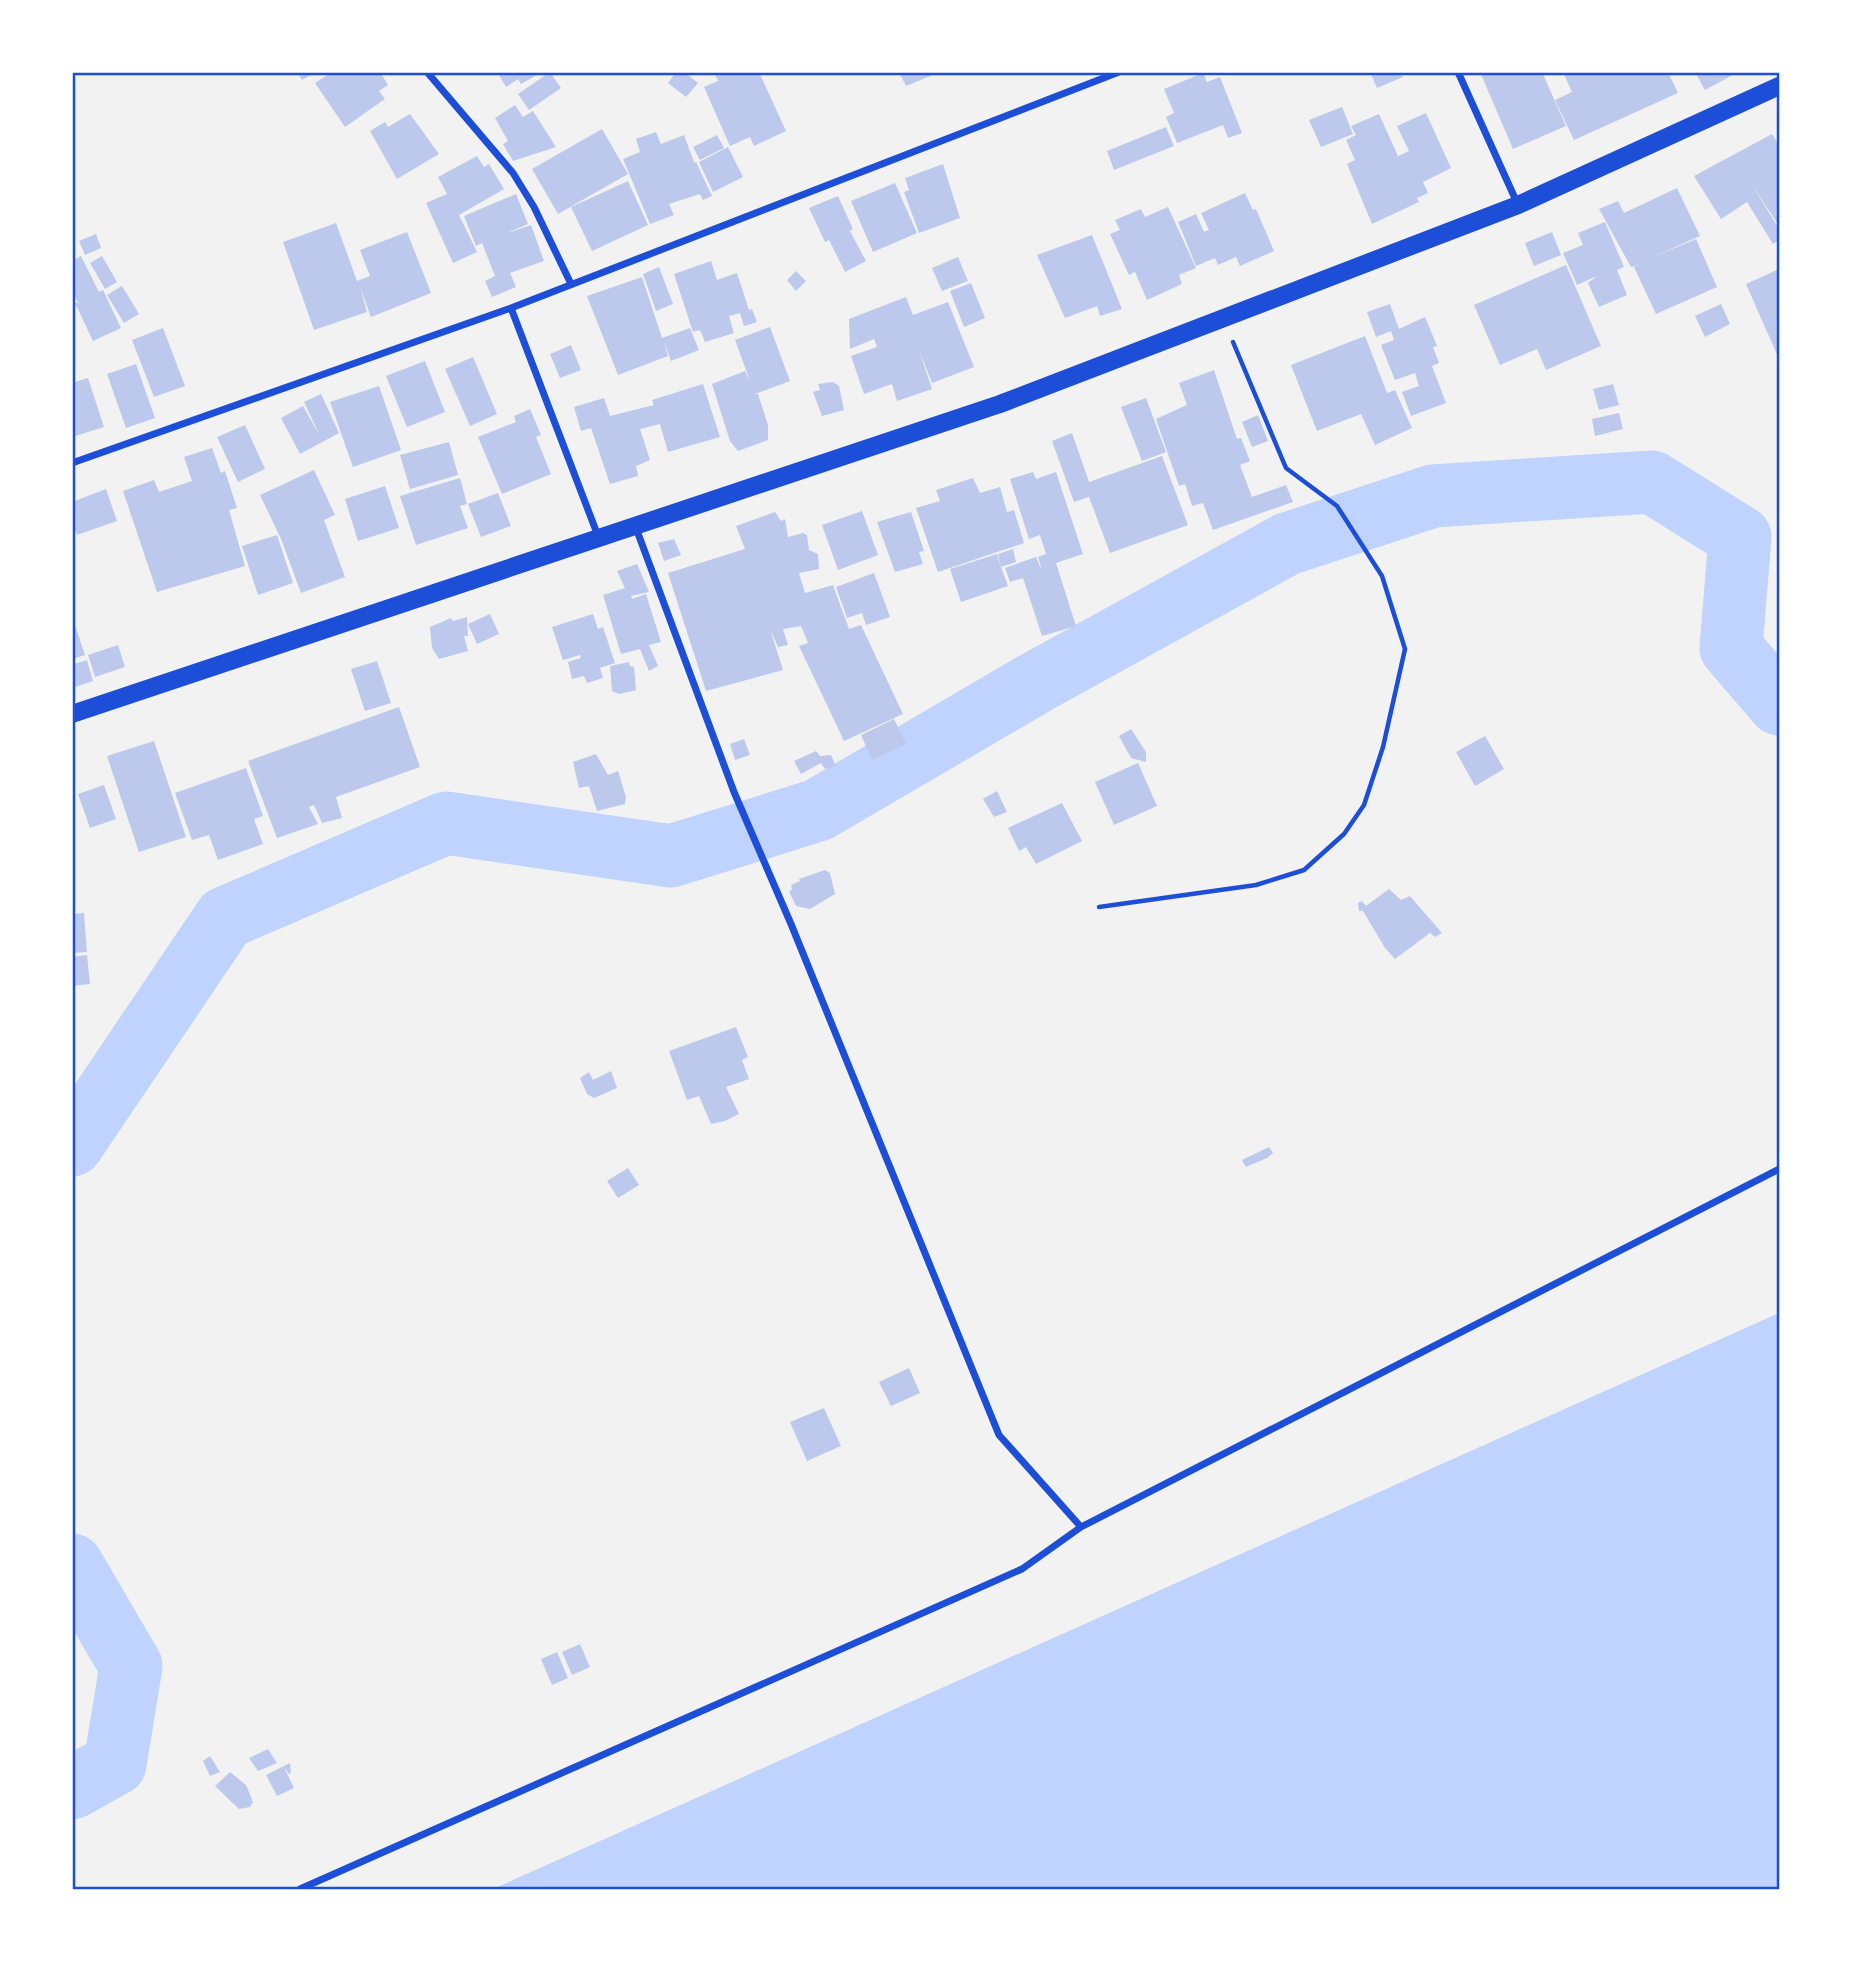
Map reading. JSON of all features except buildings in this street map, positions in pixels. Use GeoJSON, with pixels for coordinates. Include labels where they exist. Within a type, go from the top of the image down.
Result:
{"type":"FeatureCollection","features":[{"type":"Feature","properties":{"kind":"main road"},"geometry":{"type":"LineString","coordinates":[[72,714],[598,536],[1000,404],[1518,205],[1779,86]]}},
{"type":"Feature","properties":{"kind":"street"},"geometry":{"type":"LineString","coordinates":[[427,72],[513,173],[534,207],[571,284]]}},
{"type":"Feature","properties":{"kind":"street"},"geometry":{"type":"LineString","coordinates":[[72,463],[511,308],[1119,72]]}},
{"type":"Feature","properties":{"kind":"street"},"geometry":{"type":"LineString","coordinates":[[1458,72],[1518,205]]}},
{"type":"Feature","properties":{"kind":"street"},"geometry":{"type":"LineString","coordinates":[[511,308],[598,536]]}},
{"type":"Feature","properties":{"kind":"street"},"geometry":{"type":"LineString","coordinates":[[635,524],[734,792],[999,1435],[1081,1527]]}},
{"type":"Feature","properties":{"kind":"street"},"geometry":{"type":"LineString","coordinates":[[300,1889],[1022,1569],[1081,1527],[1779,1168]]}},
{"type":"Feature","properties":{"kind":"path"},"geometry":{"type":"LineString","coordinates":[[1100,907],[1256,885],[1304,870],[1345,834],[1364,805],[1384,747],[1405,649],[1382,576],[1337,506],[1286,468],[1223,318]]}},
{"type":"Feature","properties":{"kind":"water"},"geometry":{"type":"Polygon","coordinates":[[[1779,1313],[1779,1889],[493,1889],[1779,1313]]]}},
{"type":"Feature","properties":{"kind":"waterway"},"geometry":{"type":"LineString","coordinates":[[72,1145],[225,918],[446,823],[671,856],[818,810],[1037,682],[1287,544],[1433,496],[1652,482],[1740,537],[1731,648],[1779,704]]}},
{"type":"Feature","properties":{"kind":"waterway"},"geometry":{"type":"LineString","coordinates":[[72,1565],[131,1666],[115,1764],[72,1788]]}}]}
